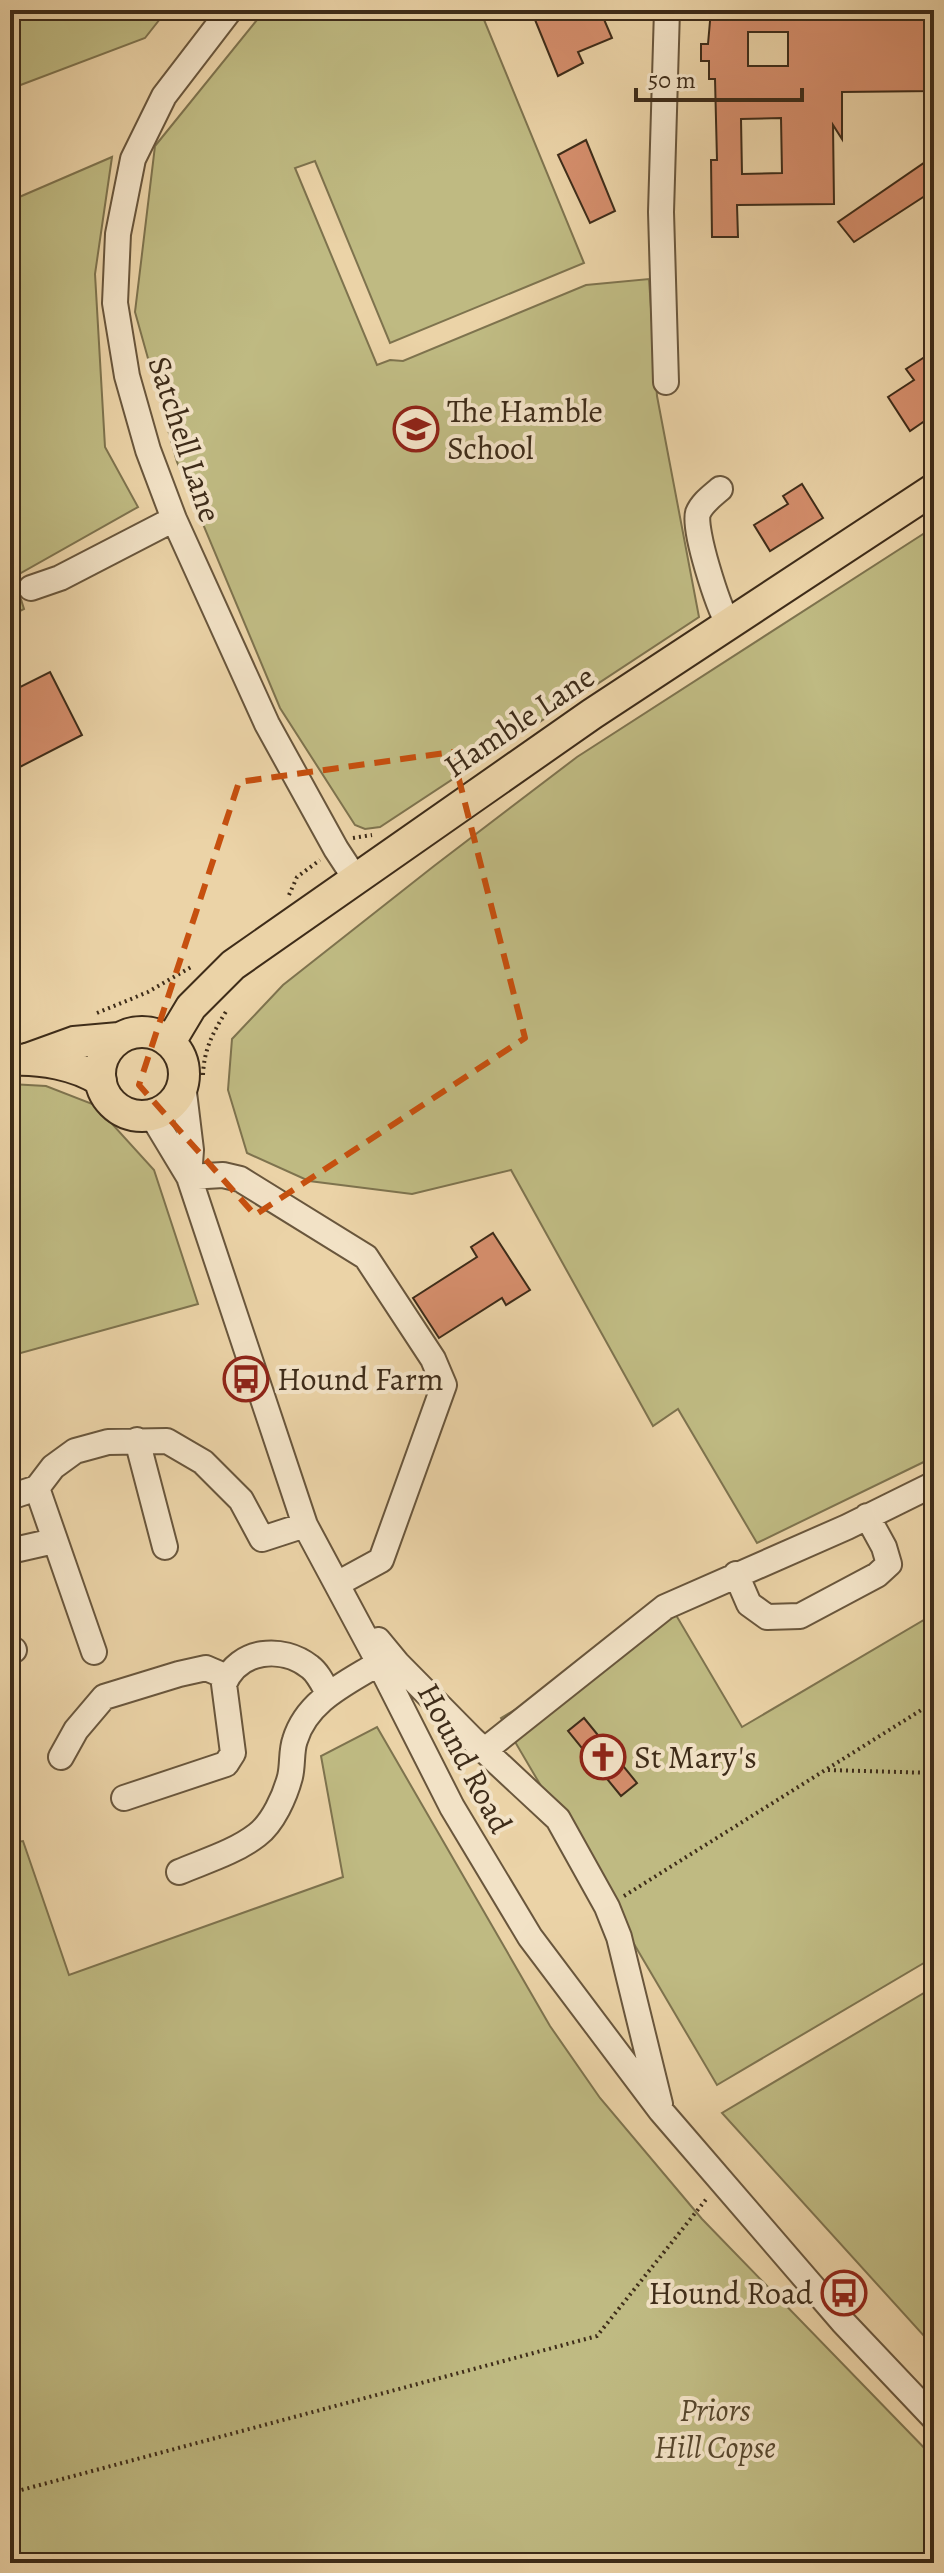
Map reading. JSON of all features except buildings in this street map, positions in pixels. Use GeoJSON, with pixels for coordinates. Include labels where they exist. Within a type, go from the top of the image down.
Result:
{"type":"FeatureCollection","features":[{"type":"Feature","properties":{"kind":"main road","name":"Hamble Lane"},"geometry":{"type":"LineString","coordinates":[[170,1042],[191,1007],[233,965],[728,623],[934,489]]}},
{"type":"Feature","properties":{"kind":"main road"},"geometry":{"type":"LineString","coordinates":[[140,1031],[154,1033],[170,1042],[180,1055],[184,1069],[183,1084],[167,1108],[141,1119],[117,1107],[99,1091],[88,1072],[18,1059],[74,1042],[119,1038],[140,1031]]}},
{"type":"Feature","properties":{"kind":"main road"},"geometry":{"type":"LineString","coordinates":[[99,1091],[102,1061],[108,1048],[119,1038]]}},
{"type":"Feature","properties":{"kind":"street","name":"Satchell Lane"},"geometry":{"type":"LineString","coordinates":[[230,10],[164,96],[133,159],[118,234],[115,303],[127,376],[148,450],[174,519],[267,724],[355,878]]}},
{"type":"Feature","properties":{"kind":"street"},"geometry":{"type":"LineString","coordinates":[[666,382],[661,212],[667,10]]}},
{"type":"Feature","properties":{"kind":"street"},"geometry":{"type":"LineString","coordinates":[[720,489],[702,506],[697,523],[721,611],[728,623]]}},
{"type":"Feature","properties":{"kind":"street"},"geometry":{"type":"LineString","coordinates":[[31,588],[60,578],[174,519]]}},
{"type":"Feature","properties":{"kind":"street"},"geometry":{"type":"LineString","coordinates":[[183,1084],[191,1150],[189,1177],[223,1175],[240,1179],[366,1257],[433,1359],[444,1385],[381,1560],[341,1592],[397,1663],[558,1819],[607,1907],[619,1937],[661,2111]]}},
{"type":"Feature","properties":{"kind":"street","name":"Hound Road"},"geometry":{"type":"LineString","coordinates":[[141,1119],[189,1177],[305,1525],[452,1807],[530,1937],[661,2111],[843,2322],[934,2418]]}},
{"type":"Feature","properties":{"kind":"street"},"geometry":{"type":"LineString","coordinates":[[137,1440],[165,1547]]}},
{"type":"Feature","properties":{"kind":"street"},"geometry":{"type":"LineString","coordinates":[[10,1497],[37,1488],[53,1467],[75,1451],[108,1442],[167,1441],[203,1462],[241,1500],[262,1539],[305,1525]]}},
{"type":"Feature","properties":{"kind":"street"},"geometry":{"type":"LineString","coordinates":[[485,1750],[665,1607],[934,1484]]}},
{"type":"Feature","properties":{"kind":"street"},"geometry":{"type":"LineString","coordinates":[[37,1488],[94,1652]]}},
{"type":"Feature","properties":{"kind":"street"},"geometry":{"type":"LineString","coordinates":[[736,1574],[749,1604],[767,1617],[800,1616],[877,1575],[889,1564],[884,1547],[867,1516]]}},
{"type":"Feature","properties":{"kind":"street"},"geometry":{"type":"LineString","coordinates":[[10,1551],[54,1541]]}},
{"type":"Feature","properties":{"kind":"street"},"geometry":{"type":"LineString","coordinates":[[124,1798],[226,1764],[233,1753],[224,1695],[227,1677],[238,1664],[255,1655],[279,1653],[297,1658],[314,1669],[328,1693]]}},
{"type":"Feature","properties":{"kind":"street"},"geometry":{"type":"LineString","coordinates":[[179,1872],[230,1851],[259,1834],[279,1806],[290,1778],[295,1739],[305,1721],[328,1693],[379,1663]]}},
{"type":"Feature","properties":{"kind":"street"},"geometry":{"type":"LineString","coordinates":[[61,1757],[76,1730],[104,1697],[206,1668],[227,1677]]}},
{"type":"Feature","properties":{"kind":"path"},"geometry":{"type":"LineString","coordinates":[[285,903],[297,877],[312,866]]}},
{"type":"Feature","properties":{"kind":"path"},"geometry":{"type":"LineString","coordinates":[[91,1015],[148,992],[195,964]]}},
{"type":"Feature","properties":{"kind":"path"},"geometry":{"type":"LineString","coordinates":[[99,1091],[141,1119]]}},
{"type":"Feature","properties":{"kind":"path"},"geometry":{"type":"LineString","coordinates":[[607,1907],[934,1702]]}},
{"type":"Feature","properties":{"kind":"path"},"geometry":{"type":"LineString","coordinates":[[826,1770],[934,1773]]}},
{"type":"Feature","properties":{"kind":"path"},"geometry":{"type":"LineString","coordinates":[[10,2493],[597,2336],[712,2193]]}},
{"type":"Feature","properties":{"kind":"highlighted area"},"geometry":{"type":"Polygon","coordinates":[[[452,752],[525,1038],[255,1215],[139,1085],[239,782],[452,752]]]}},
{"type":"Feature","properties":{"kind":"green space"},"geometry":{"type":"Polygon","coordinates":[[[10,10],[167,10],[145,38],[10,89],[10,10]]]}},
{"type":"Feature","properties":{"kind":"green space","name":"The Hamble School"},"geometry":{"type":"Polygon","coordinates":[[[265,10],[480,10],[584,263],[390,343],[315,161],[295,168],[377,365],[390,360],[403,361],[586,285],[649,279],[657,396],[699,617],[380,827],[365,829],[355,825],[280,708],[177,462],[135,312],[155,146],[265,10]]]}},
{"type":"Feature","properties":{"kind":"green space"},"geometry":{"type":"Polygon","coordinates":[[[112,157],[95,274],[105,447],[138,507],[14,577],[24,609],[10,616],[10,201],[112,157]]]}},
{"type":"Feature","properties":{"kind":"green space"},"geometry":{"type":"Polygon","coordinates":[[[934,527],[934,1457],[757,1543],[678,1409],[653,1426],[511,1170],[412,1194],[309,1181],[247,1153],[228,1090],[232,1039],[283,985],[577,757],[934,527]]]}},
{"type":"Feature","properties":{"kind":"green space"},"geometry":{"type":"Polygon","coordinates":[[[10,1084],[46,1086],[95,1105],[154,1170],[198,1304],[10,1356],[10,1084]]]}},
{"type":"Feature","properties":{"kind":"green space"},"geometry":{"type":"Polygon","coordinates":[[[934,1614],[934,1957],[717,2085],[501,1718],[676,1615],[742,1727],[934,1614]]]}},
{"type":"Feature","properties":{"kind":"green space","name":"Priors Hill Copse"},"geometry":{"type":"Polygon","coordinates":[[[377,1727],[550,2026],[600,2098],[702,2219],[934,2458],[934,2563],[10,2563],[10,1843],[23,1841],[69,1975],[343,1877],[321,1756],[377,1727]]]}},
{"type":"Feature","properties":{"kind":"green space"},"geometry":{"type":"Polygon","coordinates":[[[934,1987],[934,2347],[722,2113],[934,1987]]]}},
{"type":"Feature","properties":{"kind":"place","name":"The Hamble School"},"geometry":{"type":"Point","coordinates":[416,429]}},
{"type":"Feature","properties":{"kind":"place","name":"Hound Farm"},"geometry":{"type":"Point","coordinates":[246,1379]}},
{"type":"Feature","properties":{"kind":"place","name":"St Mary's"},"geometry":{"type":"Point","coordinates":[603,1757]}},
{"type":"Feature","properties":{"kind":"place","name":"Hound Road"},"geometry":{"type":"Point","coordinates":[844,2293]}}]}
